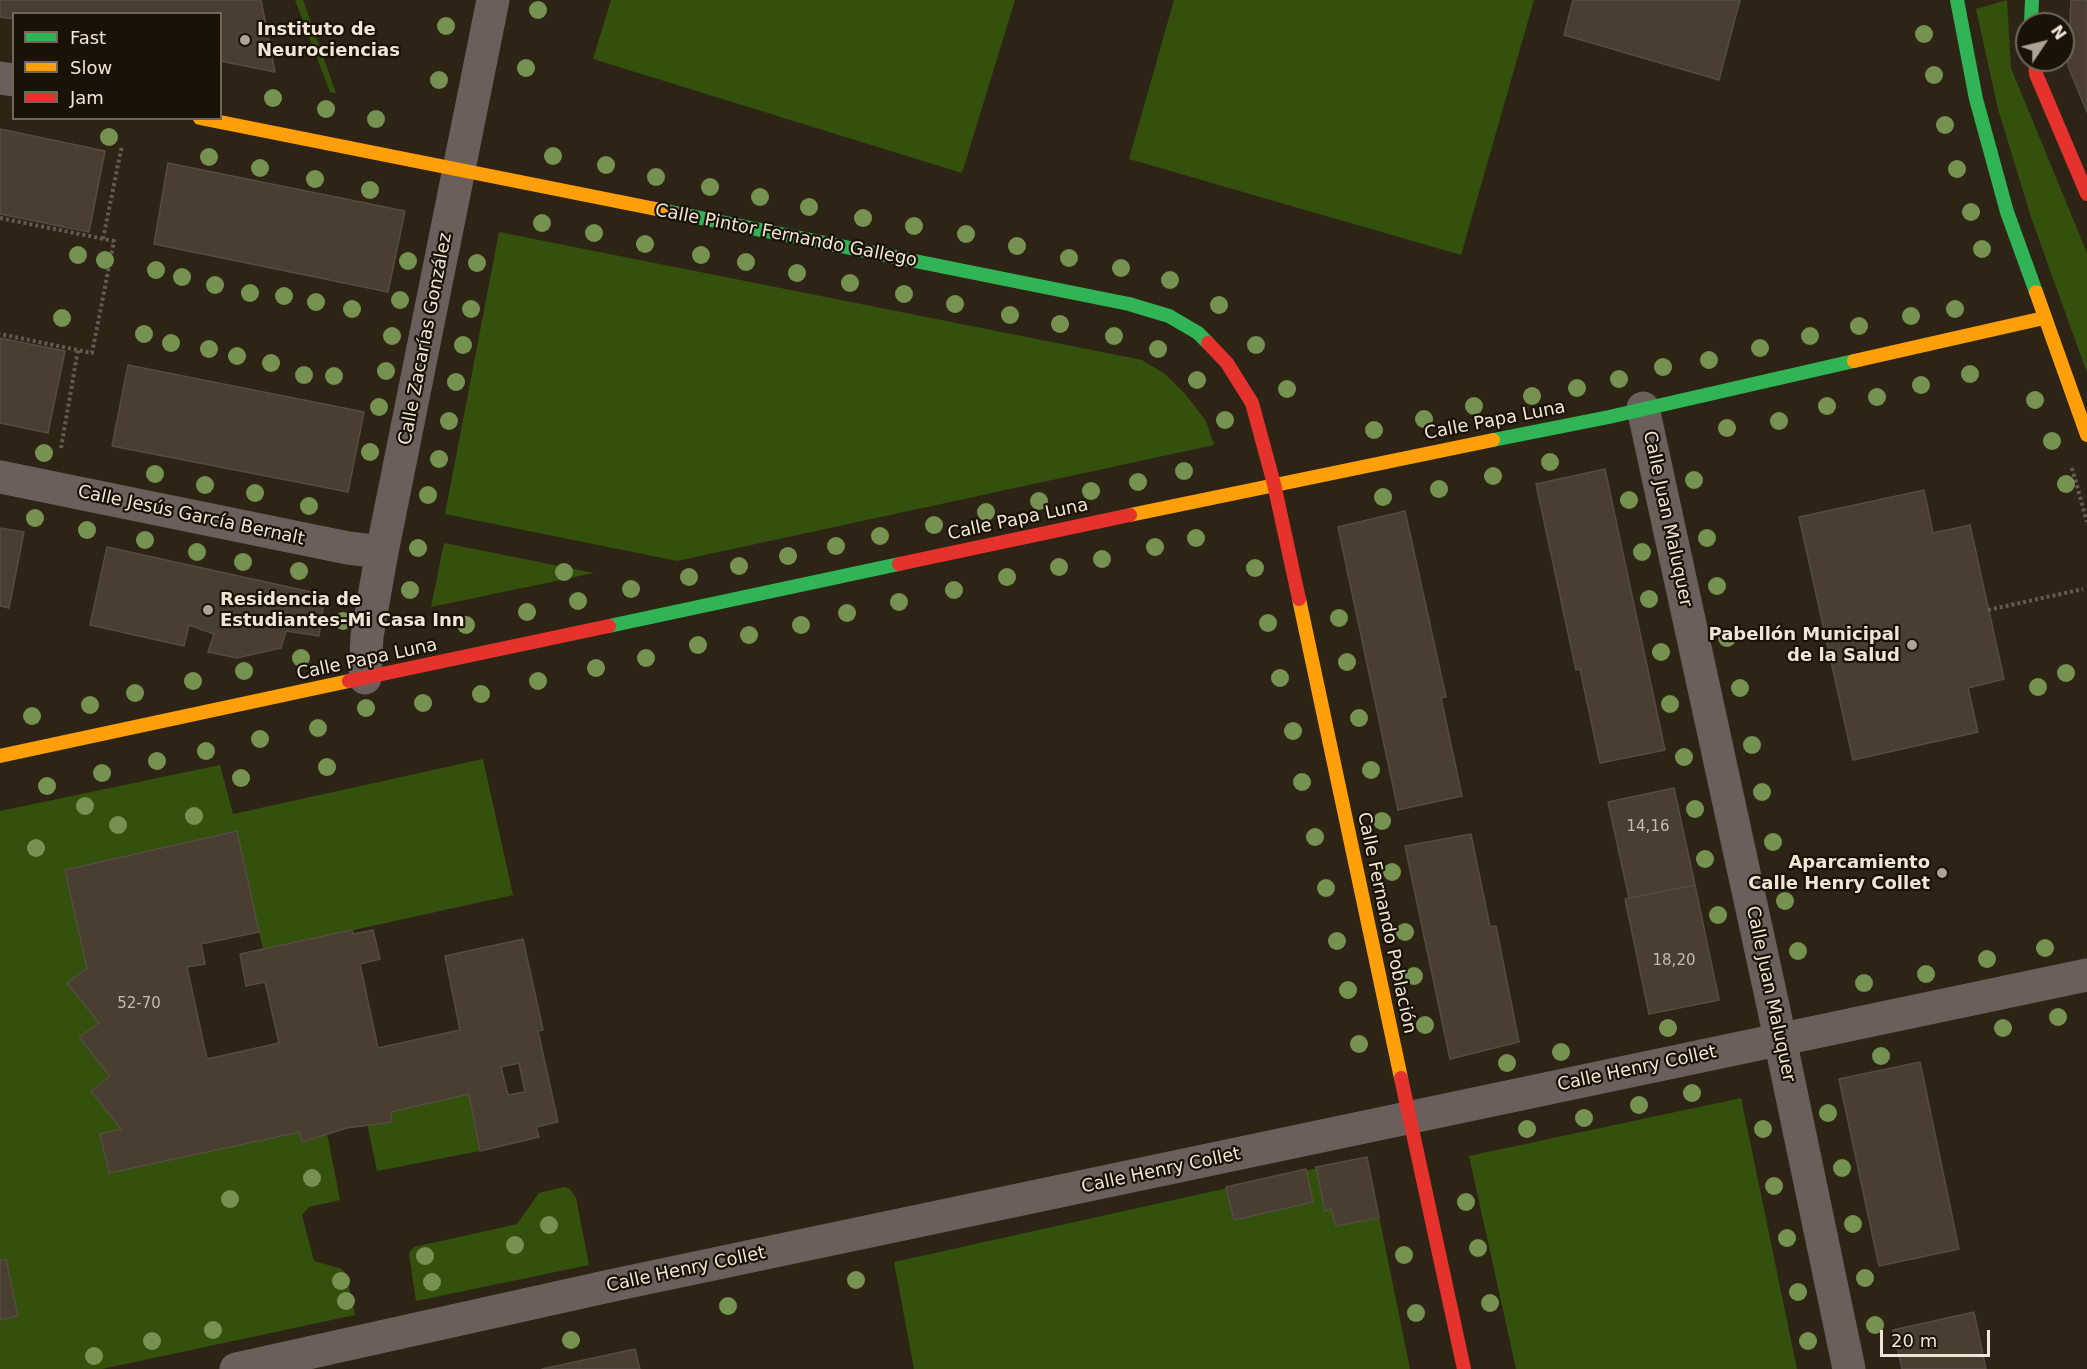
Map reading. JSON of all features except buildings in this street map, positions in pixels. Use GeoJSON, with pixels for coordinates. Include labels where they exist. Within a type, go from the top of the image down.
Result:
{"type":"FeatureCollection","features":[{"type":"Feature","properties":{"kind":"street","name":"Calle Zacarías González"},"geometry":{"type":"LineString","coordinates":[[365,678],[367,636],[382,552],[494,0]]}},
{"type":"Feature","properties":{"kind":"street"},"geometry":{"type":"LineString","coordinates":[[1957,0],[1976,99],[2007,212],[2087,435]]}},
{"type":"Feature","properties":{"kind":"street"},"geometry":{"type":"LineString","coordinates":[[2036,72],[2087,194]]}},
{"type":"Feature","properties":{"kind":"street","name":"Calle Pintor Fernando Gallego"},"geometry":{"type":"LineString","coordinates":[[210,120],[1129,304],[1169,316],[1198,333],[1227,363],[1252,403],[1274,484]]}},
{"type":"Feature","properties":{"kind":"street","name":"Calle Papa Luna"},"geometry":{"type":"LineString","coordinates":[[0,756],[1274,484],[1642,408],[2044,318]]}},
{"type":"Feature","properties":{"kind":"street","name":"Calle Juan Maluquer"},"geometry":{"type":"LineString","coordinates":[[1642,408],[1780,1038],[1849,1369]]}},
{"type":"Feature","properties":{"kind":"street","name":"Calle Jesús García Bernalt"},"geometry":{"type":"LineString","coordinates":[[0,477],[348,548],[382,552]]}},
{"type":"Feature","properties":{"kind":"street","name":"Calle Fernando Población"},"geometry":{"type":"LineString","coordinates":[[1274,484],[1464,1369]]}},
{"type":"Feature","properties":{"kind":"street","name":"Calle Henry Collet"},"geometry":{"type":"LineString","coordinates":[[236,1369],[614,1285],[2087,975]]}},
{"type":"Feature","properties":{"kind":"path"},"geometry":{"type":"LineString","coordinates":[[103,238],[122,145]]}},
{"type":"Feature","properties":{"kind":"path"},"geometry":{"type":"LineString","coordinates":[[0,218],[114,241],[92,353],[0,334]]}},
{"type":"Feature","properties":{"kind":"path"},"geometry":{"type":"LineString","coordinates":[[61,448],[78,350]]}},
{"type":"Feature","properties":{"kind":"path"},"geometry":{"type":"LineString","coordinates":[[1988,610],[2083,589]]}},
{"type":"Feature","properties":{"kind":"green space"},"geometry":{"type":"Polygon","coordinates":[[[295,0],[303,0],[336,93],[330,92],[295,0]]]}},
{"type":"Feature","properties":{"kind":"green space"},"geometry":{"type":"Polygon","coordinates":[[[611,0],[1015,0],[962,173],[593,59],[611,0]]]}},
{"type":"Feature","properties":{"kind":"green space"},"geometry":{"type":"Polygon","coordinates":[[[1174,0],[1534,0],[1461,255],[1129,159],[1174,0]]]}},
{"type":"Feature","properties":{"kind":"green space"},"geometry":{"type":"Polygon","coordinates":[[[2007,0],[2011,68],[2087,253],[2087,373],[2032,220],[1998,109],[1976,9],[2007,0]]]}},
{"type":"Feature","properties":{"kind":"green space"},"geometry":{"type":"Polygon","coordinates":[[[499,232],[1142,360],[1165,374],[1186,395],[1206,421],[1214,445],[677,561],[445,514],[499,232]]]}},
{"type":"Feature","properties":{"kind":"green space"},"geometry":{"type":"Polygon","coordinates":[[[444,543],[594,573],[431,607],[444,543]]]}},
{"type":"Feature","properties":{"kind":"green space"},"geometry":{"type":"Polygon","coordinates":[[[483,759],[513,895],[263,950],[237,832],[65,870],[87,968],[67,983],[99,1023],[80,1038],[110,1076],[91,1091],[121,1129],[100,1135],[108,1173],[300,1132],[302,1142],[327,1133],[340,1200],[309,1207],[302,1215],[314,1261],[342,1269],[346,1274],[355,1315],[102,1369],[0,1369],[0,1320],[18,1316],[6,1259],[0,1260],[0,811],[220,765],[233,814],[483,759]]]}},
{"type":"Feature","properties":{"kind":"green space"},"geometry":{"type":"Polygon","coordinates":[[[469,1094],[480,1151],[377,1171],[367,1123],[391,1112],[469,1094]]]}},
{"type":"Feature","properties":{"kind":"green space"},"geometry":{"type":"Polygon","coordinates":[[[1741,1098],[1797,1369],[1516,1369],[1469,1156],[1741,1098]]]}},
{"type":"Feature","properties":{"kind":"green space"},"geometry":{"type":"Polygon","coordinates":[[[1367,1157],[1410,1369],[914,1369],[894,1262],[1367,1157]]]}},
{"type":"Feature","properties":{"kind":"green space"},"geometry":{"type":"Polygon","coordinates":[[[564,1187],[569,1188],[576,1198],[589,1265],[416,1301],[409,1253],[414,1247],[517,1224],[539,1193],[564,1187]]]}},
{"type":"Feature","properties":{"kind":"traffic: fast"},"geometry":{"type":"LineString","coordinates":[[1957,0],[1976,99],[2007,212],[2036,292]]}},
{"type":"Feature","properties":{"kind":"traffic: fast"},"geometry":{"type":"LineString","coordinates":[[2032,0],[2032,12]]}},
{"type":"Feature","properties":{"kind":"traffic: fast"},"geometry":{"type":"LineString","coordinates":[[666,211],[1129,304],[1169,316],[1198,333],[1208,343]]}},
{"type":"Feature","properties":{"kind":"traffic: fast"},"geometry":{"type":"LineString","coordinates":[[1493,440],[1609,417],[1854,361]]}},
{"type":"Feature","properties":{"kind":"traffic: fast"},"geometry":{"type":"LineString","coordinates":[[609,626],[899,564]]}},
{"type":"Feature","properties":{"kind":"traffic: slow"},"geometry":{"type":"LineString","coordinates":[[210,120],[666,211]]}},
{"type":"Feature","properties":{"kind":"traffic: slow"},"geometry":{"type":"LineString","coordinates":[[2036,292],[2087,435]]}},
{"type":"Feature","properties":{"kind":"traffic: slow"},"geometry":{"type":"LineString","coordinates":[[1854,361],[2044,318]]}},
{"type":"Feature","properties":{"kind":"traffic: slow"},"geometry":{"type":"LineString","coordinates":[[1130,515],[1493,440]]}},
{"type":"Feature","properties":{"kind":"traffic: slow"},"geometry":{"type":"LineString","coordinates":[[1299,599],[1401,1078]]}},
{"type":"Feature","properties":{"kind":"traffic: slow"},"geometry":{"type":"LineString","coordinates":[[0,756],[349,681]]}},
{"type":"Feature","properties":{"kind":"traffic: jam"},"geometry":{"type":"LineString","coordinates":[[2036,72],[2087,194]]}},
{"type":"Feature","properties":{"kind":"traffic: jam"},"geometry":{"type":"LineString","coordinates":[[1208,343],[1227,363],[1252,403],[1274,484],[1299,599]]}},
{"type":"Feature","properties":{"kind":"traffic: jam"},"geometry":{"type":"LineString","coordinates":[[899,564],[1130,515]]}},
{"type":"Feature","properties":{"kind":"traffic: jam"},"geometry":{"type":"LineString","coordinates":[[349,681],[609,626]]}},
{"type":"Feature","properties":{"kind":"traffic: jam"},"geometry":{"type":"LineString","coordinates":[[1401,1078],[1464,1369]]}},
{"type":"Feature","properties":{"kind":"place","name":"Instituto de Neurociencias"},"geometry":{"type":"Point","coordinates":[245,40]}},
{"type":"Feature","properties":{"kind":"place","name":"Residencia de Estudiantes-Mi Casa Inn"},"geometry":{"type":"Point","coordinates":[208,610]}},
{"type":"Feature","properties":{"kind":"place","name":"Pabellón Municipal de la Salud"},"geometry":{"type":"Point","coordinates":[1912,645]}},
{"type":"Feature","properties":{"kind":"place","name":"Aparcamiento Calle Henry Collet"},"geometry":{"type":"Point","coordinates":[1942,873]}}]}
